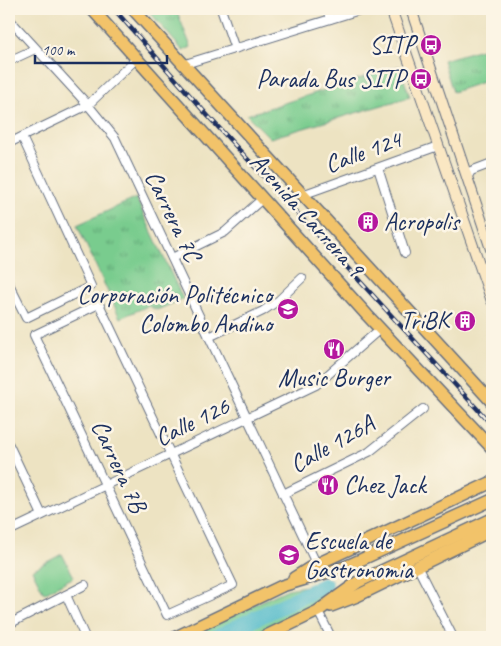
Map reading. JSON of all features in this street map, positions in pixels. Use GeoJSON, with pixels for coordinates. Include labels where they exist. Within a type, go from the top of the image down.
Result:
{"type":"FeatureCollection","features":[{"type":"Feature","properties":{"kind":"main road","name":"Avenida Carrera 9"},"geometry":{"type":"LineString","coordinates":[[92,9],[380,330],[492,448]]}},
{"type":"Feature","properties":{"kind":"main road","name":"Avenida Carrera 9"},"geometry":{"type":"LineString","coordinates":[[133,9],[182,65],[492,402]]}},
{"type":"Feature","properties":{"kind":"main road"},"geometry":{"type":"LineString","coordinates":[[390,9],[492,301]]}},
{"type":"Feature","properties":{"kind":"main road"},"geometry":{"type":"LineString","coordinates":[[410,9],[467,172],[492,252]]}},
{"type":"Feature","properties":{"kind":"main road"},"geometry":{"type":"LineString","coordinates":[[176,637],[282,586],[318,564],[492,482]]}},
{"type":"Feature","properties":{"kind":"main road"},"geometry":{"type":"LineString","coordinates":[[282,586],[345,567],[488,502],[492,496]]}},
{"type":"Feature","properties":{"kind":"main road"},"geometry":{"type":"LineString","coordinates":[[318,611],[358,582],[492,519]]}},
{"type":"Feature","properties":{"kind":"main road"},"geometry":{"type":"LineString","coordinates":[[264,637],[318,611],[357,596],[492,530]]}},
{"type":"Feature","properties":{"kind":"street"},"geometry":{"type":"LineString","coordinates":[[221,9],[234,49]]}},
{"type":"Feature","properties":{"kind":"street"},"geometry":{"type":"LineString","coordinates":[[327,9],[330,19]]}},
{"type":"Feature","properties":{"kind":"street"},"geometry":{"type":"LineString","coordinates":[[182,65],[363,9]]}},
{"type":"Feature","properties":{"kind":"street","name":"Carrera 7C"},"geometry":{"type":"LineString","coordinates":[[9,19],[88,105],[115,138],[318,564]]}},
{"type":"Feature","properties":{"kind":"street"},"geometry":{"type":"LineString","coordinates":[[9,61],[36,48]]}},
{"type":"Feature","properties":{"kind":"street"},"geometry":{"type":"LineString","coordinates":[[9,143],[88,105],[136,59]]}},
{"type":"Feature","properties":{"kind":"street"},"geometry":{"type":"LineString","coordinates":[[9,284],[26,318],[91,286],[22,136]]}},
{"type":"Feature","properties":{"kind":"street","name":"Calle 124"},"geometry":{"type":"LineString","coordinates":[[302,195],[438,146]]}},
{"type":"Feature","properties":{"kind":"street"},"geometry":{"type":"LineString","coordinates":[[467,172],[492,163]]}},
{"type":"Feature","properties":{"kind":"street"},"geometry":{"type":"LineString","coordinates":[[378,168],[405,253]]}},
{"type":"Feature","properties":{"kind":"street"},"geometry":{"type":"LineString","coordinates":[[172,258],[225,232],[262,199]]}},
{"type":"Feature","properties":{"kind":"street"},"geometry":{"type":"LineString","coordinates":[[209,336],[264,311],[279,300],[302,278]]}},
{"type":"Feature","properties":{"kind":"street","name":"Carrera 7B"},"geometry":{"type":"LineString","coordinates":[[99,304],[171,454],[234,585],[167,615],[107,485],[34,335],[99,304]]}},
{"type":"Feature","properties":{"kind":"street","name":"Calle 126"},"geometry":{"type":"LineString","coordinates":[[9,531],[316,385],[380,330]]}},
{"type":"Feature","properties":{"kind":"street","name":"Calle 126A"},"geometry":{"type":"LineString","coordinates":[[283,494],[369,452],[423,409]]}},
{"type":"Feature","properties":{"kind":"street"},"geometry":{"type":"LineString","coordinates":[[9,445],[42,515]]}},
{"type":"Feature","properties":{"kind":"street"},"geometry":{"type":"LineString","coordinates":[[318,564],[327,568],[345,567]]}},
{"type":"Feature","properties":{"kind":"street"},"geometry":{"type":"LineString","coordinates":[[417,566],[452,637]]}},
{"type":"Feature","properties":{"kind":"street"},"geometry":{"type":"LineString","coordinates":[[9,624],[85,585]]}},
{"type":"Feature","properties":{"kind":"street"},"geometry":{"type":"LineString","coordinates":[[66,596],[85,637]]}},
{"type":"Feature","properties":{"kind":"street"},"geometry":{"type":"LineString","coordinates":[[318,611],[331,637]]}},
{"type":"Feature","properties":{"kind":"green space"},"geometry":{"type":"Polygon","coordinates":[[[147,9],[176,9],[191,47],[183,51],[147,9]]]}},
{"type":"Feature","properties":{"kind":"green space"},"geometry":{"type":"Polygon","coordinates":[[[492,46],[492,79],[453,92],[443,60],[492,46]]]}},
{"type":"Feature","properties":{"kind":"green space"},"geometry":{"type":"Polygon","coordinates":[[[399,66],[410,97],[270,138],[247,115],[399,66]]]}},
{"type":"Feature","properties":{"kind":"green space"},"geometry":{"type":"Polygon","coordinates":[[[136,198],[183,299],[157,310],[148,306],[120,318],[77,225],[136,198]]]}},
{"type":"Feature","properties":{"kind":"green space"},"geometry":{"type":"Polygon","coordinates":[[[62,554],[74,577],[44,593],[32,570],[62,554]]]}},
{"type":"Feature","properties":{"kind":"green space"},"geometry":{"type":"Polygon","coordinates":[[[322,583],[327,595],[282,625],[257,637],[184,637],[288,589],[322,583]]]}},
{"type":"Feature","properties":{"kind":"waterway"},"geometry":{"type":"LineString","coordinates":[[217,637],[325,585]]}},
{"type":"Feature","properties":{"kind":"railway"},"geometry":{"type":"LineString","coordinates":[[114,9],[208,116],[492,425]]}},
{"type":"Feature","properties":{"kind":"place","name":"SITP"},"geometry":{"type":"Point","coordinates":[431,45]}},
{"type":"Feature","properties":{"kind":"place","name":"Parada Bus SITP"},"geometry":{"type":"Point","coordinates":[421,79]}},
{"type":"Feature","properties":{"kind":"place","name":"Acropolis"},"geometry":{"type":"Point","coordinates":[368,222]}},
{"type":"Feature","properties":{"kind":"place","name":"Corporación Politécnico Colombo Andino"},"geometry":{"type":"Point","coordinates":[288,309]}},
{"type":"Feature","properties":{"kind":"place","name":"TriBK"},"geometry":{"type":"Point","coordinates":[465,321]}},
{"type":"Feature","properties":{"kind":"place","name":"Music Burger"},"geometry":{"type":"Point","coordinates":[334,349]}},
{"type":"Feature","properties":{"kind":"place","name":"Chez Jack"},"geometry":{"type":"Point","coordinates":[328,485]}},
{"type":"Feature","properties":{"kind":"place","name":"Escuela de Gastronomia"},"geometry":{"type":"Point","coordinates":[289,555]}}]}
